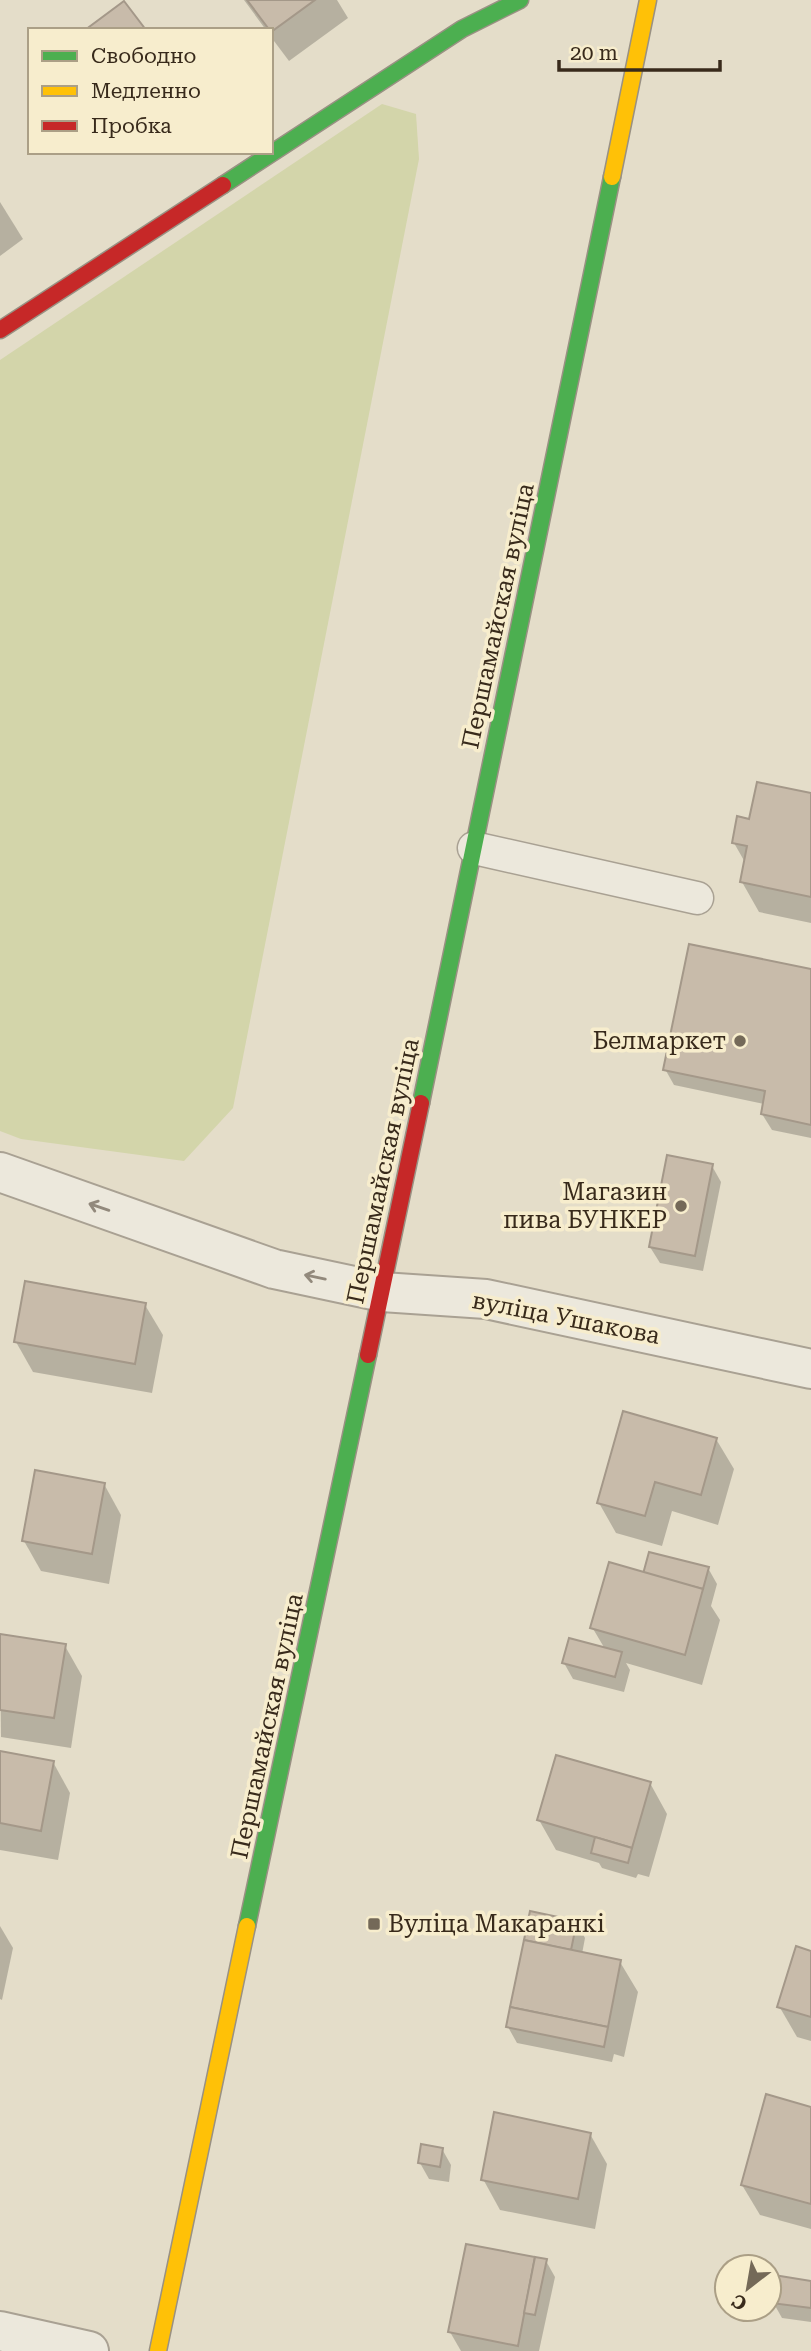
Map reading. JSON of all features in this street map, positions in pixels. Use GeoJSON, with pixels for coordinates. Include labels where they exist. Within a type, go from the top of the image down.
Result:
{"type":"FeatureCollection","features":[{"type":"Feature","properties":{"kind":"main road"},"geometry":{"type":"LineString","coordinates":[[273,152],[462,29],[520,0]]}},
{"type":"Feature","properties":{"kind":"main road","name":"Першамайская вуліца"},"geometry":{"type":"LineString","coordinates":[[158,2351],[382,1292],[648,0]]}},
{"type":"Feature","properties":{"kind":"main road"},"geometry":{"type":"LineString","coordinates":[[0,330],[270,154]]}},
{"type":"Feature","properties":{"kind":"street","name":"вуліца Ушакова"},"geometry":{"type":"LineString","coordinates":[[0,1172],[274,1269],[382,1292],[486,1299],[811,1369]]}},
{"type":"Feature","properties":{"kind":"street"},"geometry":{"type":"LineString","coordinates":[[0,2331],[89,2351]]}},
{"type":"Feature","properties":{"kind":"lane"},"geometry":{"type":"LineString","coordinates":[[474,848],[697,898]]}},
{"type":"Feature","properties":{"kind":"green space"},"geometry":{"type":"Polygon","coordinates":[[[382,104],[416,114],[419,159],[233,1108],[184,1161],[21,1139],[0,1131],[0,360],[382,104]]]}},
{"type":"Feature","properties":{"kind":"building"},"geometry":{"type":"Polygon","coordinates":[[[247,0],[315,0],[273,31],[273,28],[268,28],[247,0]]]}},
{"type":"Feature","properties":{"kind":"building"},"geometry":{"type":"Polygon","coordinates":[[[124,1],[144,28],[88,28],[124,1]]]}},
{"type":"Feature","properties":{"kind":"building"},"geometry":{"type":"Polygon","coordinates":[[[757,782],[811,793],[811,897],[740,882],[747,846],[732,843],[737,816],[749,819],[757,782]]]}},
{"type":"Feature","properties":{"kind":"building","name":"Белмаркет"},"geometry":{"type":"Polygon","coordinates":[[[689,944],[811,969],[811,1125],[761,1114],[765,1091],[663,1070],[689,944]]]}},
{"type":"Feature","properties":{"kind":"building","name":"Магазин пива БУНКЕР"},"geometry":{"type":"Polygon","coordinates":[[[667,1155],[713,1164],[695,1256],[649,1247],[667,1155]]]}},
{"type":"Feature","properties":{"kind":"building"},"geometry":{"type":"Polygon","coordinates":[[[25,1281],[146,1303],[135,1364],[14,1342],[25,1281]]]}},
{"type":"Feature","properties":{"kind":"building"},"geometry":{"type":"Polygon","coordinates":[[[623,1411],[717,1438],[701,1495],[655,1482],[645,1516],[597,1503],[623,1411]]]}},
{"type":"Feature","properties":{"kind":"building"},"geometry":{"type":"Polygon","coordinates":[[[35,1470],[105,1483],[92,1554],[22,1541],[35,1470]]]}},
{"type":"Feature","properties":{"kind":"building"},"geometry":{"type":"Polygon","coordinates":[[[649,1552],[709,1567],[703,1589],[643,1574],[649,1552]]]}},
{"type":"Feature","properties":{"kind":"building"},"geometry":{"type":"Polygon","coordinates":[[[609,1562],[703,1589],[685,1655],[590,1628],[609,1562]]]}},
{"type":"Feature","properties":{"kind":"building"},"geometry":{"type":"Polygon","coordinates":[[[0,1634],[66,1644],[54,1718],[0,1710],[0,1634]]]}},
{"type":"Feature","properties":{"kind":"building"},"geometry":{"type":"Polygon","coordinates":[[[569,1638],[622,1652],[615,1677],[562,1663],[569,1638]]]}},
{"type":"Feature","properties":{"kind":"building"},"geometry":{"type":"Polygon","coordinates":[[[0,1751],[54,1761],[41,1831],[0,1823],[0,1751]]]}},
{"type":"Feature","properties":{"kind":"building"},"geometry":{"type":"Polygon","coordinates":[[[556,1755],[651,1782],[632,1848],[537,1820],[556,1755]]]}},
{"type":"Feature","properties":{"kind":"building"},"geometry":{"type":"Polygon","coordinates":[[[595,1837],[632,1848],[628,1863],[591,1853],[595,1837]]]}},
{"type":"Feature","properties":{"kind":"building"},"geometry":{"type":"Polygon","coordinates":[[[530,1911],[577,1921],[571,1950],[524,1940],[530,1911]]]}},
{"type":"Feature","properties":{"kind":"building"},"geometry":{"type":"Polygon","coordinates":[[[524,1940],[621,1960],[608,2027],[510,2007],[524,1940]]]}},
{"type":"Feature","properties":{"kind":"building"},"geometry":{"type":"Polygon","coordinates":[[[796,1946],[811,1951],[811,2017],[777,2007],[796,1946]]]}},
{"type":"Feature","properties":{"kind":"building"},"geometry":{"type":"Polygon","coordinates":[[[510,2007],[608,2027],[604,2047],[506,2027],[510,2007]]]}},
{"type":"Feature","properties":{"kind":"building"},"geometry":{"type":"Polygon","coordinates":[[[766,2094],[811,2107],[811,2204],[741,2185],[766,2094]]]}},
{"type":"Feature","properties":{"kind":"building"},"geometry":{"type":"Polygon","coordinates":[[[494,2112],[591,2133],[578,2199],[481,2180],[494,2112]]]}},
{"type":"Feature","properties":{"kind":"building"},"geometry":{"type":"Polygon","coordinates":[[[421,2144],[443,2148],[440,2167],[418,2163],[421,2144]]]}},
{"type":"Feature","properties":{"kind":"building"},"geometry":{"type":"Polygon","coordinates":[[[466,2244],[535,2257],[518,2346],[448,2332],[466,2244]]]}},
{"type":"Feature","properties":{"kind":"building"},"geometry":{"type":"Polygon","coordinates":[[[535,2257],[547,2259],[535,2315],[524,2313],[535,2257]]]}},
{"type":"Feature","properties":{"kind":"building"},"geometry":{"type":"Polygon","coordinates":[[[783,2276],[811,2281],[811,2308],[783,2304],[783,2276]]]}},
{"type":"Feature","properties":{"kind":"traffic: fast"},"geometry":{"type":"LineString","coordinates":[[273,152],[462,29],[520,0]]}},
{"type":"Feature","properties":{"kind":"traffic: fast"},"geometry":{"type":"LineString","coordinates":[[223,185],[270,154]]}},
{"type":"Feature","properties":{"kind":"traffic: fast"},"geometry":{"type":"LineString","coordinates":[[421,1103],[612,177]]}},
{"type":"Feature","properties":{"kind":"traffic: fast"},"geometry":{"type":"LineString","coordinates":[[247,1926],[368,1355]]}},
{"type":"Feature","properties":{"kind":"traffic: slow"},"geometry":{"type":"LineString","coordinates":[[612,177],[648,0]]}},
{"type":"Feature","properties":{"kind":"traffic: slow"},"geometry":{"type":"LineString","coordinates":[[158,2351],[247,1926]]}},
{"type":"Feature","properties":{"kind":"traffic: jam"},"geometry":{"type":"LineString","coordinates":[[0,330],[223,185]]}},
{"type":"Feature","properties":{"kind":"traffic: jam"},"geometry":{"type":"LineString","coordinates":[[368,1355],[421,1103]]}},
{"type":"Feature","properties":{"kind":"place","name":"Белмаркет"},"geometry":{"type":"Point","coordinates":[740,1041]}},
{"type":"Feature","properties":{"kind":"place","name":"Магазин пива БУНКЕР"},"geometry":{"type":"Point","coordinates":[681,1206]}},
{"type":"Feature","properties":{"kind":"place","name":"Вуліца Макаранкі"},"geometry":{"type":"Point","coordinates":[374,1924]}}]}
